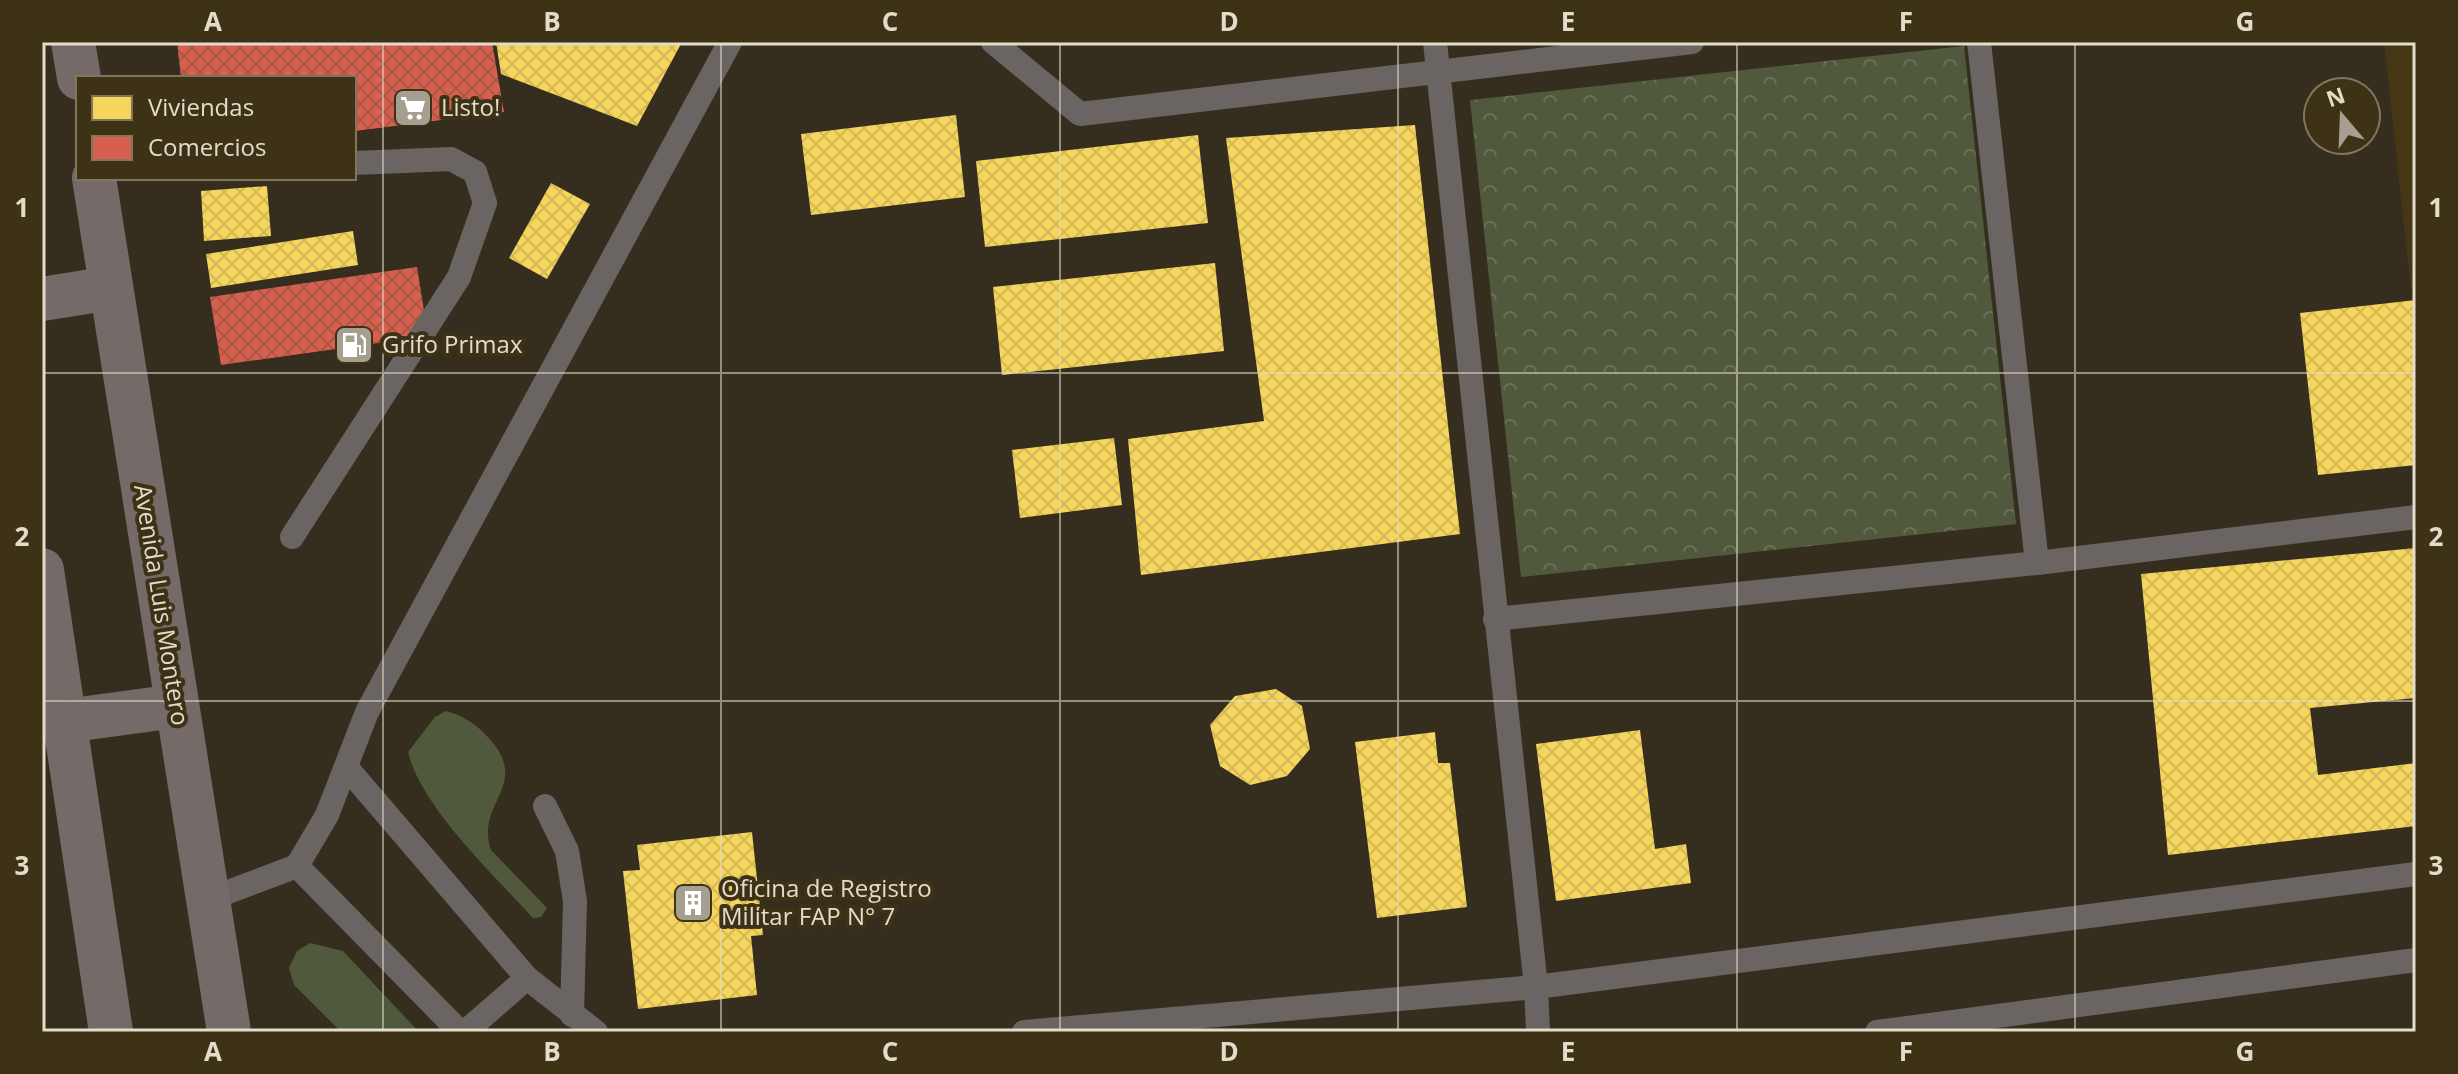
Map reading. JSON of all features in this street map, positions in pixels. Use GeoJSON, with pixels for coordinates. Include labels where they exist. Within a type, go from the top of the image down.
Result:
{"type":"FeatureCollection","features":[{"type":"Feature","properties":{"kind":"main road"},"geometry":{"type":"LineString","coordinates":[[73,42],[79,76]]}},
{"type":"Feature","properties":{"kind":"main road","name":"Avenida Luis Montero"},"geometry":{"type":"LineString","coordinates":[[94,180],[229,1032]]}},
{"type":"Feature","properties":{"kind":"main road"},"geometry":{"type":"LineString","coordinates":[[42,299],[111,288]]}},
{"type":"Feature","properties":{"kind":"main road"},"geometry":{"type":"LineString","coordinates":[[42,570],[111,1032]]}},
{"type":"Feature","properties":{"kind":"main road"},"geometry":{"type":"LineString","coordinates":[[65,721],[176,706]]}},
{"type":"Feature","properties":{"kind":"lane"},"geometry":{"type":"LineString","coordinates":[[207,900],[297,866],[327,815],[367,712],[730,42]]}},
{"type":"Feature","properties":{"kind":"lane"},"geometry":{"type":"LineString","coordinates":[[993,42],[1080,114],[1692,42]]}},
{"type":"Feature","properties":{"kind":"lane"},"geometry":{"type":"LineString","coordinates":[[1435,42],[1536,987],[1538,1032]]}},
{"type":"Feature","properties":{"kind":"lane"},"geometry":{"type":"LineString","coordinates":[[1979,42],[2037,563]]}},
{"type":"Feature","properties":{"kind":"lane"},"geometry":{"type":"LineString","coordinates":[[292,537],[459,277],[485,203],[475,172],[451,159],[356,163]]}},
{"type":"Feature","properties":{"kind":"lane"},"geometry":{"type":"LineString","coordinates":[[1495,619],[2037,563],[2416,517]]}},
{"type":"Feature","properties":{"kind":"lane"},"geometry":{"type":"LineString","coordinates":[[347,768],[527,978],[596,1032]]}},
{"type":"Feature","properties":{"kind":"lane"},"geometry":{"type":"LineString","coordinates":[[545,806],[567,851],[575,901],[572,1015]]}},
{"type":"Feature","properties":{"kind":"lane"},"geometry":{"type":"LineString","coordinates":[[297,866],[463,1032],[527,978]]}},
{"type":"Feature","properties":{"kind":"lane"},"geometry":{"type":"LineString","coordinates":[[1024,1032],[1536,987],[2416,874]]}},
{"type":"Feature","properties":{"kind":"lane"},"geometry":{"type":"LineString","coordinates":[[1877,1032],[2416,960]]}},
{"type":"Feature","properties":{"kind":"shaded area"},"geometry":{"type":"Polygon","coordinates":[[[2384,42],[2416,42],[2416,289],[2411,290],[2384,42]]]}},
{"type":"Feature","properties":{"kind":"green space"},"geometry":{"type":"Polygon","coordinates":[[[1964,46],[2016,524],[1521,577],[1470,100],[1964,46]]]}},
{"type":"Feature","properties":{"kind":"green space"},"geometry":{"type":"Polygon","coordinates":[[[446,711],[476,725],[499,751],[505,766],[505,780],[490,818],[488,833],[491,850],[547,908],[541,917],[533,918],[480,862],[443,818],[416,773],[408,752],[435,717],[446,711]]]}},
{"type":"Feature","properties":{"kind":"green space"},"geometry":{"type":"Polygon","coordinates":[[[310,943],[343,951],[419,1032],[341,1032],[294,985],[289,968],[297,951],[310,943]]]}},
{"type":"Feature","properties":{"kind":"building: Viviendas"},"geometry":{"type":"Polygon","coordinates":[[[496,42],[682,42],[637,126],[501,74],[496,42]]]}},
{"type":"Feature","properties":{"kind":"building: Viviendas"},"geometry":{"type":"Polygon","coordinates":[[[956,115],[965,197],[811,215],[801,134],[956,115]]]}},
{"type":"Feature","properties":{"kind":"building: Viviendas"},"geometry":{"type":"Polygon","coordinates":[[[1415,125],[1460,534],[1141,575],[1128,439],[1264,421],[1226,138],[1415,125]]]}},
{"type":"Feature","properties":{"kind":"building: Viviendas"},"geometry":{"type":"Polygon","coordinates":[[[1198,135],[1208,223],[985,247],[976,161],[1198,135]]]}},
{"type":"Feature","properties":{"kind":"building: Viviendas"},"geometry":{"type":"Polygon","coordinates":[[[551,183],[590,204],[547,279],[509,258],[551,183]]]}},
{"type":"Feature","properties":{"kind":"building: Viviendas"},"geometry":{"type":"Polygon","coordinates":[[[267,186],[271,236],[204,241],[201,191],[267,186]]]}},
{"type":"Feature","properties":{"kind":"building: Viviendas"},"geometry":{"type":"Polygon","coordinates":[[[353,231],[358,265],[211,288],[206,254],[353,231]]]}},
{"type":"Feature","properties":{"kind":"building: Viviendas"},"geometry":{"type":"Polygon","coordinates":[[[1215,263],[1224,351],[1002,375],[993,287],[1215,263]]]}},
{"type":"Feature","properties":{"kind":"building: Viviendas"},"geometry":{"type":"Polygon","coordinates":[[[2416,300],[2416,465],[2318,475],[2300,313],[2416,300]]]}},
{"type":"Feature","properties":{"kind":"building: Viviendas"},"geometry":{"type":"Polygon","coordinates":[[[1114,438],[1122,505],[1020,518],[1012,450],[1114,438]]]}},
{"type":"Feature","properties":{"kind":"building: Viviendas"},"geometry":{"type":"Polygon","coordinates":[[[2416,548],[2416,698],[2310,708],[2318,775],[2416,763],[2416,826],[2168,855],[2141,574],[2416,548]]]}},
{"type":"Feature","properties":{"kind":"building: Viviendas"},"geometry":{"type":"Polygon","coordinates":[[[1276,689],[1302,706],[1310,749],[1287,776],[1250,785],[1220,766],[1210,725],[1235,696],[1276,689]]]}},
{"type":"Feature","properties":{"kind":"building: Viviendas"},"geometry":{"type":"Polygon","coordinates":[[[1640,730],[1655,849],[1686,844],[1691,883],[1556,901],[1536,744],[1640,730]]]}},
{"type":"Feature","properties":{"kind":"building: Viviendas"},"geometry":{"type":"Polygon","coordinates":[[[1435,732],[1438,763],[1450,763],[1467,907],[1377,918],[1355,742],[1435,732]]]}},
{"type":"Feature","properties":{"kind":"building: Viviendas","name":"Oficina de Registro Militar FAP N° 7"},"geometry":{"type":"Polygon","coordinates":[[[752,832],[763,935],[751,936],[757,995],[638,1009],[623,871],[640,870],[637,845],[752,832]]]}},
{"type":"Feature","properties":{"kind":"building: Comercios"},"geometry":{"type":"Polygon","coordinates":[[[177,42],[492,42],[504,112],[356,131],[356,76],[181,76],[177,42]]]}},
{"type":"Feature","properties":{"kind":"building: Comercios"},"geometry":{"type":"Polygon","coordinates":[[[417,267],[428,336],[221,365],[210,297],[417,267]]]}},
{"type":"Feature","properties":{"kind":"place","name":"Listo!"},"geometry":{"type":"Point","coordinates":[413,108]}},
{"type":"Feature","properties":{"kind":"place","name":"Grifo Primax"},"geometry":{"type":"Point","coordinates":[354,345]}},
{"type":"Feature","properties":{"kind":"place","name":"Oficina de Registro Militar FAP N° 7"},"geometry":{"type":"Point","coordinates":[693,903]}}]}
